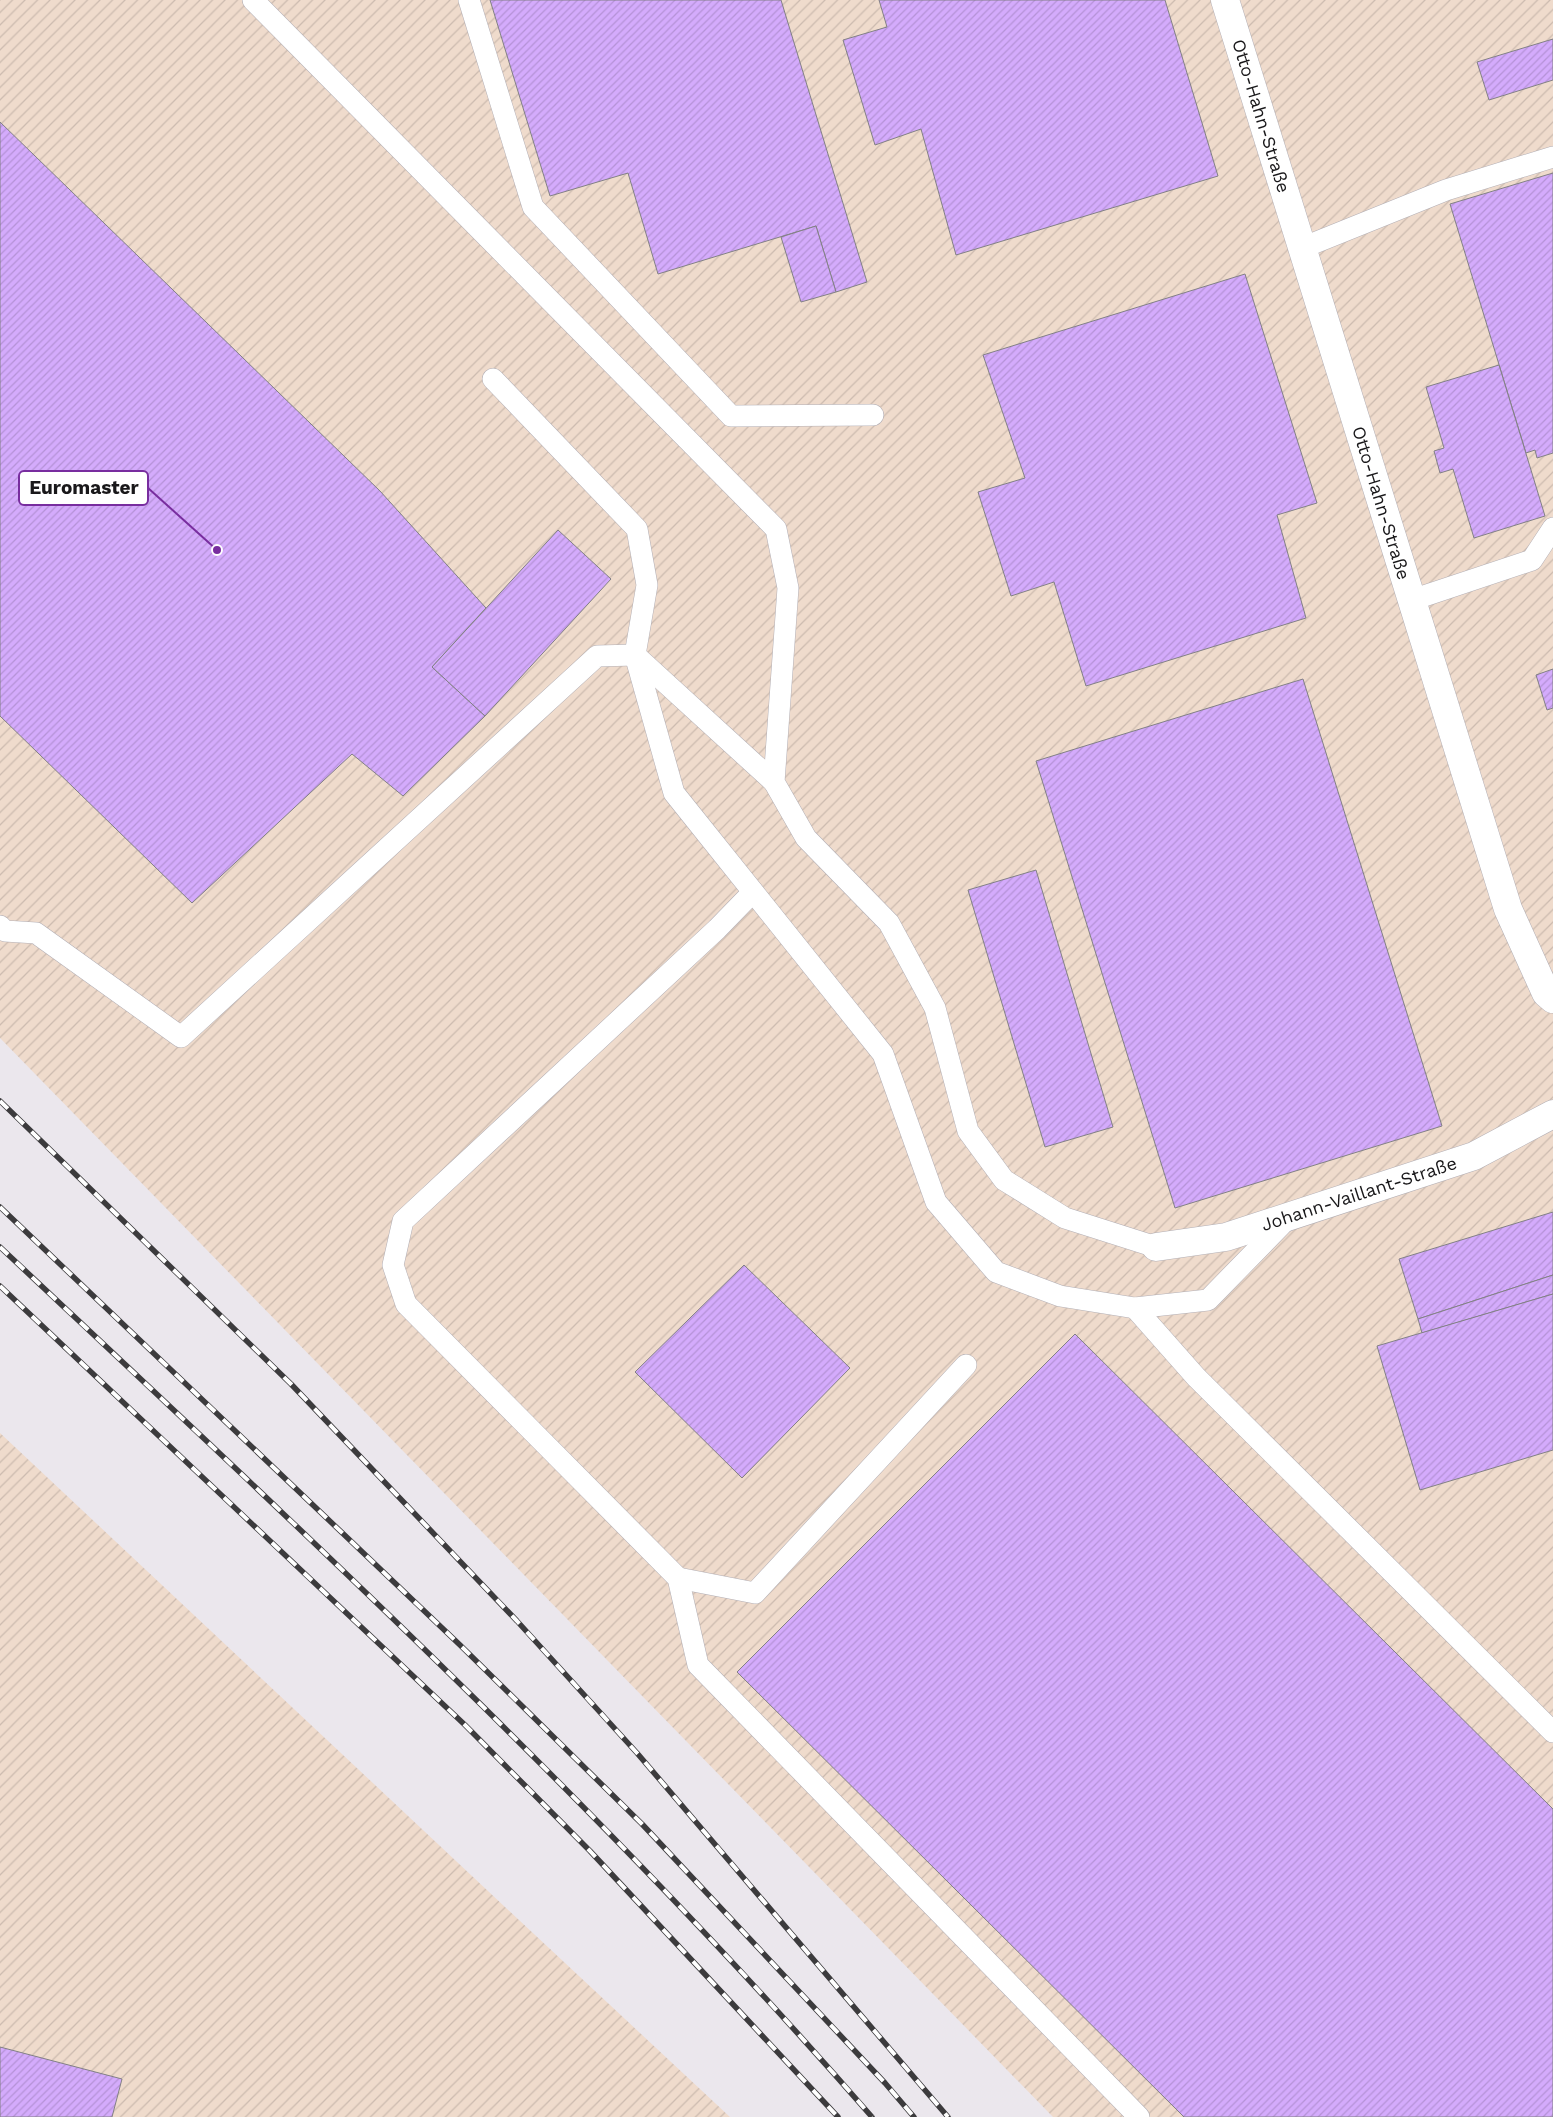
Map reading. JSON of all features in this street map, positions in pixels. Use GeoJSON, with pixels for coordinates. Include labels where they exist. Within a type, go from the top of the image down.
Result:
{"type":"FeatureCollection","features":[{"type":"Feature","properties":{"kind":"street","name":"Otto-Hahn-Straße"},"geometry":{"type":"LineString","coordinates":[[1225,0],[1508,909],[1546,993],[1553,999]]}},
{"type":"Feature","properties":{"kind":"street","name":"Johann-Vaillant-Straße"},"geometry":{"type":"LineString","coordinates":[[1156,1248],[1226,1237],[1474,1156],[1553,1114]]}},
{"type":"Feature","properties":{"kind":"lane"},"geometry":{"type":"LineString","coordinates":[[253,0],[776,529],[788,588],[774,782]]}},
{"type":"Feature","properties":{"kind":"lane"},"geometry":{"type":"LineString","coordinates":[[469,0],[534,207],[730,416],[873,415]]}},
{"type":"Feature","properties":{"kind":"lane"},"geometry":{"type":"LineString","coordinates":[[1302,248],[1446,190],[1553,157]]}},
{"type":"Feature","properties":{"kind":"lane"},"geometry":{"type":"LineString","coordinates":[[493,379],[637,528],[647,585],[635,655],[674,793],[883,1054],[936,1202],[996,1272],[1060,1296],[1134,1308],[1208,1300],[1290,1216]]}},
{"type":"Feature","properties":{"kind":"lane"},"geometry":{"type":"LineString","coordinates":[[1412,600],[1532,560],[1553,528]]}},
{"type":"Feature","properties":{"kind":"lane"},"geometry":{"type":"LineString","coordinates":[[0,926],[5,931],[36,933],[181,1037],[598,656],[635,655],[774,782],[806,838],[889,923],[935,1008],[968,1130],[1004,1180],[1065,1218],[1156,1248]]}},
{"type":"Feature","properties":{"kind":"lane"},"geometry":{"type":"LineString","coordinates":[[753,892],[717,929],[403,1221],[393,1265],[406,1304],[678,1578],[698,1664],[1139,2117]]}},
{"type":"Feature","properties":{"kind":"lane"},"geometry":{"type":"LineString","coordinates":[[1134,1308],[1196,1377],[1553,1732]]}},
{"type":"Feature","properties":{"kind":"lane"},"geometry":{"type":"LineString","coordinates":[[678,1578],[755,1593],[966,1365]]}},
{"type":"Feature","properties":{"kind":"shaded area"},"geometry":{"type":"Polygon","coordinates":[[[0,0],[1553,0],[1553,2117],[1053,2117],[0,1038],[0,0]]]}},
{"type":"Feature","properties":{"kind":"shaded area"},"geometry":{"type":"Polygon","coordinates":[[[0,1433],[505,1907],[730,2117],[0,2117],[0,1433]]]}},
{"type":"Feature","properties":{"kind":"building"},"geometry":{"type":"Polygon","coordinates":[[[490,0],[781,0],[867,282],[836,292],[816,226],[658,274],[628,173],[550,196],[490,0]]]}},
{"type":"Feature","properties":{"kind":"building"},"geometry":{"type":"Polygon","coordinates":[[[879,0],[1165,0],[1218,176],[956,255],[921,129],[875,145],[843,40],[887,27],[879,0]]]}},
{"type":"Feature","properties":{"kind":"building"},"geometry":{"type":"Polygon","coordinates":[[[1553,39],[1553,80],[1489,100],[1477,62],[1553,39]]]}},
{"type":"Feature","properties":{"kind":"building"},"geometry":{"type":"Polygon","coordinates":[[[0,122],[380,491],[486,608],[432,667],[485,716],[403,796],[352,754],[192,903],[0,716],[0,122]]]}},
{"type":"Feature","properties":{"kind":"building"},"geometry":{"type":"Polygon","coordinates":[[[1553,173],[1553,453],[1537,458],[1535,450],[1526,453],[1450,204],[1553,173]]]}},
{"type":"Feature","properties":{"kind":"building"},"geometry":{"type":"Polygon","coordinates":[[[816,226],[836,292],[801,302],[781,237],[816,226]]]}},
{"type":"Feature","properties":{"kind":"building"},"geometry":{"type":"Polygon","coordinates":[[[1245,274],[1317,503],[1277,515],[1306,618],[1086,686],[1054,582],[1011,596],[978,492],[1025,478],[983,355],[1245,274]]]}},
{"type":"Feature","properties":{"kind":"building"},"geometry":{"type":"Polygon","coordinates":[[[1499,365],[1545,516],[1474,538],[1453,469],[1440,473],[1434,451],[1444,448],[1426,387],[1499,365]]]}},
{"type":"Feature","properties":{"kind":"building"},"geometry":{"type":"Polygon","coordinates":[[[558,530],[611,579],[485,716],[432,667],[558,530]]]}},
{"type":"Feature","properties":{"kind":"building"},"geometry":{"type":"Polygon","coordinates":[[[1553,669],[1553,708],[1547,710],[1536,675],[1553,669]]]}},
{"type":"Feature","properties":{"kind":"building"},"geometry":{"type":"Polygon","coordinates":[[[1303,679],[1442,1126],[1175,1208],[1036,761],[1303,679]]]}},
{"type":"Feature","properties":{"kind":"building"},"geometry":{"type":"Polygon","coordinates":[[[1036,870],[1113,1127],[1045,1147],[968,890],[1036,870]]]}},
{"type":"Feature","properties":{"kind":"building"},"geometry":{"type":"Polygon","coordinates":[[[1553,1212],[1553,1275],[1418,1319],[1399,1259],[1553,1212]]]}},
{"type":"Feature","properties":{"kind":"building"},"geometry":{"type":"Polygon","coordinates":[[[744,1265],[850,1368],[742,1478],[635,1372],[744,1265]]]}},
{"type":"Feature","properties":{"kind":"building"},"geometry":{"type":"Polygon","coordinates":[[[1553,1275],[1553,1294],[1422,1333],[1418,1319],[1553,1275]]]}},
{"type":"Feature","properties":{"kind":"building"},"geometry":{"type":"Polygon","coordinates":[[[1553,1294],[1553,1450],[1420,1490],[1377,1346],[1553,1294]]]}},
{"type":"Feature","properties":{"kind":"building"},"geometry":{"type":"Polygon","coordinates":[[[1075,1334],[1553,1809],[1553,2117],[1184,2117],[737,1672],[1075,1334]]]}},
{"type":"Feature","properties":{"kind":"building"},"geometry":{"type":"Polygon","coordinates":[[[0,2047],[122,2079],[112,2117],[0,2117],[0,2047]]]}},
{"type":"Feature","properties":{"kind":"railway"},"geometry":{"type":"LineString","coordinates":[[0,1101],[291,1384],[517,1621],[637,1753],[948,2117]]}},
{"type":"Feature","properties":{"kind":"railway"},"geometry":{"type":"LineString","coordinates":[[0,1207],[460,1645],[642,1824],[885,2083],[914,2117]]}},
{"type":"Feature","properties":{"kind":"railway"},"geometry":{"type":"LineString","coordinates":[[0,1247],[447,1671],[664,1890],[769,2002],[872,2117]]}},
{"type":"Feature","properties":{"kind":"railway"},"geometry":{"type":"LineString","coordinates":[[0,1286],[465,1725],[590,1851],[838,2117]]}},
{"type":"Feature","properties":{"kind":"place","name":"Euromaster"},"geometry":{"type":"Point","coordinates":[217,550]}}]}
